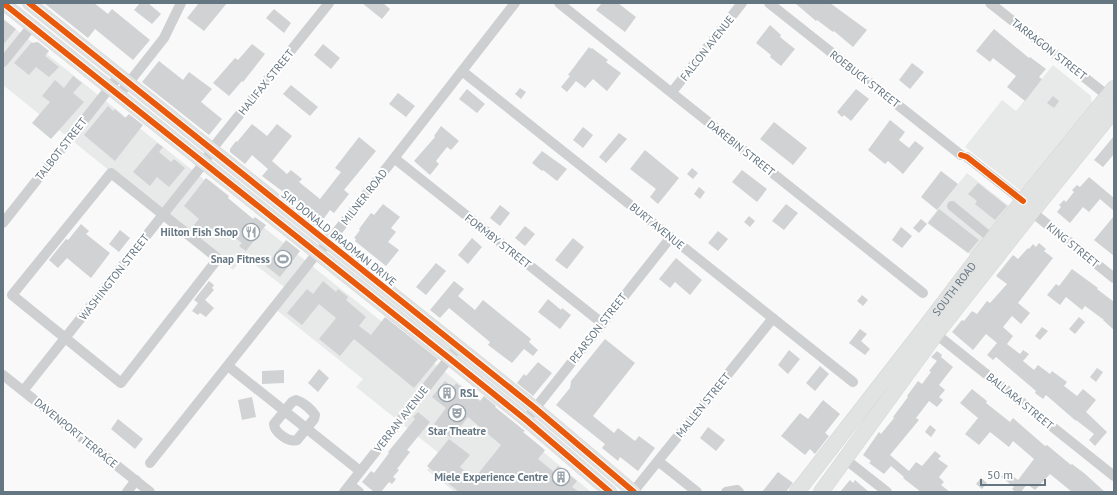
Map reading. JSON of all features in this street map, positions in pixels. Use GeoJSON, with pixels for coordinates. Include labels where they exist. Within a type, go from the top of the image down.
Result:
{"type":"FeatureCollection","features":[{"type":"Feature","properties":{"kind":"highway"},"geometry":{"type":"LineString","coordinates":[[1112,94],[1112,113]]}},
{"type":"Feature","properties":{"kind":"highway","name":"SOUTH ROAD"},"geometry":{"type":"LineString","coordinates":[[797,492],[931,330],[1112,94]]}},
{"type":"Feature","properties":{"kind":"highway","name":"SOUTH ROAD"},"geometry":{"type":"LineString","coordinates":[[1027,206],[1112,113]]}},
{"type":"Feature","properties":{"kind":"highway","name":"SOUTH ROAD"},"geometry":{"type":"LineString","coordinates":[[821,492],[845,459],[931,330]]}},
{"type":"Feature","properties":{"kind":"main road"},"geometry":{"type":"LineString","coordinates":[[3,3],[526,420],[610,492]]}},
{"type":"Feature","properties":{"kind":"main road","name":"SIR DONALD BRADMAN DRIVE"},"geometry":{"type":"LineString","coordinates":[[29,3],[535,408],[633,492]]}},
{"type":"Feature","properties":{"kind":"street"},"geometry":{"type":"LineString","coordinates":[[16,14],[26,3]]}},
{"type":"Feature","properties":{"kind":"street","name":"TALBOT STREET"},"geometry":{"type":"LineString","coordinates":[[3,222],[124,80],[164,38],[181,3]]}},
{"type":"Feature","properties":{"kind":"street","name":"HALIFAX STREET"},"geometry":{"type":"LineString","coordinates":[[204,163],[212,149],[329,3]]}},
{"type":"Feature","properties":{"kind":"street","name":"MILNER ROAD"},"geometry":{"type":"LineString","coordinates":[[150,463],[317,253],[328,243],[515,3]]}},
{"type":"Feature","properties":{"kind":"street","name":"DAREBIN STREET"},"geometry":{"type":"LineString","coordinates":[[559,3],[924,292]]}},
{"type":"Feature","properties":{"kind":"street","name":"FALCON AVENUE"},"geometry":{"type":"LineString","coordinates":[[672,92],[742,3]]}},
{"type":"Feature","properties":{"kind":"street","name":"ROEBUCK STREET"},"geometry":{"type":"LineString","coordinates":[[769,3],[1027,206]]}},
{"type":"Feature","properties":{"kind":"street","name":"TARRAGON STREET"},"geometry":{"type":"LineString","coordinates":[[990,3],[1112,94]]}},
{"type":"Feature","properties":{"kind":"street"},"geometry":{"type":"LineString","coordinates":[[3,62],[32,26]]}},
{"type":"Feature","properties":{"kind":"street","name":"BURT AVENUE"},"geometry":{"type":"LineString","coordinates":[[462,71],[853,382]]}},
{"type":"Feature","properties":{"kind":"street","name":"FORMBY STREET"},"geometry":{"type":"LineString","coordinates":[[394,158],[602,323]]}},
{"type":"Feature","properties":{"kind":"street","name":"WASHINGTON STREET"},"geometry":{"type":"LineString","coordinates":[[23,391],[204,163]]}},
{"type":"Feature","properties":{"kind":"street"},"geometry":{"type":"LineString","coordinates":[[111,172],[163,214],[216,257],[216,261],[121,383],[12,295],[111,172]]}},
{"type":"Feature","properties":{"kind":"street"},"geometry":{"type":"LineString","coordinates":[[952,206],[998,243]]}},
{"type":"Feature","properties":{"kind":"street","name":"KING STREET"},"geometry":{"type":"LineString","coordinates":[[1027,206],[1114,278]]}},
{"type":"Feature","properties":{"kind":"street","name":"PEARSON STREET"},"geometry":{"type":"LineString","coordinates":[[526,420],[671,237]]}},
{"type":"Feature","properties":{"kind":"street","name":"MALLEN STREET"},"geometry":{"type":"LineString","coordinates":[[633,492],[773,318]]}},
{"type":"Feature","properties":{"kind":"street","name":"BALLARA STREET"},"geometry":{"type":"LineString","coordinates":[[931,330],[1114,476]]}},
{"type":"Feature","properties":{"kind":"street","name":"VERRAN AVENUE"},"geometry":{"type":"LineString","coordinates":[[347,488],[458,347]]}},
{"type":"Feature","properties":{"kind":"street"},"geometry":{"type":"LineString","coordinates":[[228,366],[360,471]]}},
{"type":"Feature","properties":{"kind":"street","name":"DAVENPORT TERRACE"},"geometry":{"type":"LineString","coordinates":[[3,375],[150,492]]}},
{"type":"Feature","properties":{"kind":"street"},"geometry":{"type":"LineString","coordinates":[[296,400],[313,411],[315,415],[314,419],[306,428],[297,440],[293,442],[276,430],[274,424],[284,410],[296,400]]}},
{"type":"Feature","properties":{"kind":"street"},"geometry":{"type":"LineString","coordinates":[[845,459],[887,492]]}},
{"type":"Feature","properties":{"kind":"street"},"geometry":{"type":"LineString","coordinates":[[658,461],[686,489],[697,492]]}},
{"type":"Feature","properties":{"kind":"street"},"geometry":{"type":"LineString","coordinates":[[126,492],[136,480]]}},
{"type":"Feature","properties":{"kind":"street"},"geometry":{"type":"LineString","coordinates":[[347,488],[359,492]]}},
{"type":"Feature","properties":{"kind":"street"},"geometry":{"type":"LineString","coordinates":[[726,492],[737,490],[740,492]]}},
{"type":"Feature","properties":{"kind":"shaded area"},"geometry":{"type":"Polygon","coordinates":[[[3,19],[510,424],[591,492],[455,492],[427,470],[440,454],[356,387],[363,379],[274,308],[288,290],[244,256],[233,270],[3,85],[3,19]]]}},
{"type":"Feature","properties":{"kind":"shaded area"},"geometry":{"type":"Polygon","coordinates":[[[1053,65],[1091,96],[1092,105],[1022,192],[965,147],[1002,100],[1016,111],[1053,65]]]}},
{"type":"Feature","properties":{"kind":"shaded area"},"geometry":{"type":"Polygon","coordinates":[[[967,173],[1009,206],[971,255],[927,223],[967,173]]]}},
{"type":"Feature","properties":{"kind":"building"},"geometry":{"type":"Polygon","coordinates":[[[44,3],[94,3],[108,14],[112,9],[150,40],[133,60],[95,29],[88,38],[44,3]]]}},
{"type":"Feature","properties":{"kind":"building"},"geometry":{"type":"Polygon","coordinates":[[[140,3],[148,3],[161,14],[152,24],[134,10],[140,3]]]}},
{"type":"Feature","properties":{"kind":"building"},"geometry":{"type":"Polygon","coordinates":[[[199,3],[227,3],[204,31],[187,18],[199,3]]]}},
{"type":"Feature","properties":{"kind":"building"},"geometry":{"type":"Polygon","coordinates":[[[362,3],[383,3],[390,9],[382,19],[362,3]]]}},
{"type":"Feature","properties":{"kind":"building"},"geometry":{"type":"Polygon","coordinates":[[[602,3],[618,3],[636,17],[625,32],[596,10],[602,3]]]}},
{"type":"Feature","properties":{"kind":"building"},"geometry":{"type":"Polygon","coordinates":[[[795,3],[830,3],[867,30],[853,47],[834,31],[833,32],[817,20],[816,21],[795,3]]]}},
{"type":"Feature","properties":{"kind":"building"},"geometry":{"type":"Polygon","coordinates":[[[274,9],[291,23],[284,33],[266,18],[274,9]]]}},
{"type":"Feature","properties":{"kind":"building"},"geometry":{"type":"Polygon","coordinates":[[[3,19],[16,29],[3,45],[3,19]]]}},
{"type":"Feature","properties":{"kind":"building"},"geometry":{"type":"Polygon","coordinates":[[[770,25],[781,35],[780,37],[795,49],[781,66],[770,57],[771,55],[756,43],[770,25]]]}},
{"type":"Feature","properties":{"kind":"building"},"geometry":{"type":"Polygon","coordinates":[[[994,29],[1029,58],[1030,57],[1046,69],[1039,77],[1042,79],[1025,101],[1007,87],[1016,76],[993,58],[990,62],[976,51],[994,29]]]}},
{"type":"Feature","properties":{"kind":"building"},"geometry":{"type":"Polygon","coordinates":[[[38,42],[49,51],[45,56],[59,67],[49,77],[36,67],[29,75],[14,63],[31,43],[38,42]]]}},
{"type":"Feature","properties":{"kind":"building"},"geometry":{"type":"Polygon","coordinates":[[[252,44],[265,54],[243,82],[242,81],[229,96],[213,83],[235,58],[238,60],[252,44]]]}},
{"type":"Feature","properties":{"kind":"building"},"geometry":{"type":"Polygon","coordinates":[[[323,44],[340,58],[331,69],[314,55],[323,44]]]}},
{"type":"Feature","properties":{"kind":"building"},"geometry":{"type":"Polygon","coordinates":[[[589,47],[608,60],[606,62],[621,73],[607,91],[593,79],[585,88],[576,81],[567,92],[561,87],[589,47]]]}},
{"type":"Feature","properties":{"kind":"building"},"geometry":{"type":"Polygon","coordinates":[[[159,61],[183,80],[189,72],[212,89],[201,102],[222,119],[209,135],[142,82],[159,61]]]}},
{"type":"Feature","properties":{"kind":"building"},"geometry":{"type":"Polygon","coordinates":[[[912,63],[924,72],[910,89],[899,80],[912,63]]]}},
{"type":"Feature","properties":{"kind":"building"},"geometry":{"type":"Polygon","coordinates":[[[73,76],[82,83],[73,93],[84,102],[51,139],[32,123],[50,102],[42,96],[55,80],[64,88],[73,76]]]}},
{"type":"Feature","properties":{"kind":"building"},"geometry":{"type":"Polygon","coordinates":[[[291,85],[318,107],[310,116],[283,94],[291,85]]]}},
{"type":"Feature","properties":{"kind":"building"},"geometry":{"type":"Polygon","coordinates":[[[520,88],[526,92],[521,99],[515,94],[520,88]]]}},
{"type":"Feature","properties":{"kind":"building"},"geometry":{"type":"Polygon","coordinates":[[[467,89],[485,104],[477,113],[459,99],[467,89]]]}},
{"type":"Feature","properties":{"kind":"building"},"geometry":{"type":"Polygon","coordinates":[[[856,89],[869,99],[851,121],[844,115],[842,117],[837,112],[856,89]]]}},
{"type":"Feature","properties":{"kind":"building"},"geometry":{"type":"Polygon","coordinates":[[[398,93],[415,106],[406,117],[389,104],[398,93]]]}},
{"type":"Feature","properties":{"kind":"building"},"geometry":{"type":"Polygon","coordinates":[[[1053,96],[1059,101],[1054,108],[1047,103],[1053,96]]]}},
{"type":"Feature","properties":{"kind":"building"},"geometry":{"type":"Polygon","coordinates":[[[108,106],[113,111],[115,109],[125,118],[129,114],[143,125],[115,161],[84,135],[108,106]]]}},
{"type":"Feature","properties":{"kind":"building"},"geometry":{"type":"Polygon","coordinates":[[[890,120],[905,132],[899,140],[909,148],[915,141],[924,148],[903,174],[888,161],[885,164],[868,150],[890,120]]]}},
{"type":"Feature","properties":{"kind":"building"},"geometry":{"type":"Polygon","coordinates":[[[774,122],[807,148],[793,165],[760,139],[774,122]]]}},
{"type":"Feature","properties":{"kind":"building"},"geometry":{"type":"Polygon","coordinates":[[[252,124],[267,136],[277,124],[292,136],[272,161],[287,174],[291,170],[302,179],[299,182],[320,199],[341,172],[335,168],[359,137],[376,151],[344,190],[349,194],[334,213],[330,210],[322,221],[287,193],[286,194],[262,176],[268,169],[252,155],[245,164],[230,152],[230,149],[236,141],[237,142],[252,124]]]}},
{"type":"Feature","properties":{"kind":"building"},"geometry":{"type":"Polygon","coordinates":[[[441,126],[459,141],[451,150],[447,147],[436,161],[439,164],[430,175],[414,161],[435,137],[434,136],[441,126]]]}},
{"type":"Feature","properties":{"kind":"building"},"geometry":{"type":"Polygon","coordinates":[[[583,127],[593,135],[583,148],[573,140],[583,127]]]}},
{"type":"Feature","properties":{"kind":"building"},"geometry":{"type":"Polygon","coordinates":[[[619,133],[627,139],[606,163],[599,157],[619,133]]]}},
{"type":"Feature","properties":{"kind":"building"},"geometry":{"type":"Polygon","coordinates":[[[1114,136],[1114,154],[1103,167],[1094,160],[1114,136]]]}},
{"type":"Feature","properties":{"kind":"building"},"geometry":{"type":"Polygon","coordinates":[[[157,143],[163,147],[159,152],[171,162],[174,159],[185,168],[169,187],[157,177],[150,186],[133,172],[157,143]]]}},
{"type":"Feature","properties":{"kind":"building"},"geometry":{"type":"Polygon","coordinates":[[[645,150],[679,178],[658,204],[650,197],[656,189],[630,169],[645,150]]]}},
{"type":"Feature","properties":{"kind":"building"},"geometry":{"type":"Polygon","coordinates":[[[542,151],[567,169],[557,181],[532,163],[542,151]]]}},
{"type":"Feature","properties":{"kind":"building"},"geometry":{"type":"Polygon","coordinates":[[[692,168],[698,173],[693,179],[687,174],[692,168]]]}},
{"type":"Feature","properties":{"kind":"building"},"geometry":{"type":"Polygon","coordinates":[[[742,170],[767,189],[757,202],[732,182],[742,170]]]}},
{"type":"Feature","properties":{"kind":"building"},"geometry":{"type":"Polygon","coordinates":[[[941,171],[958,184],[937,210],[921,197],[941,171]]]}},
{"type":"Feature","properties":{"kind":"building"},"geometry":{"type":"Polygon","coordinates":[[[1089,177],[1114,198],[1114,211],[1100,199],[1089,212],[1083,207],[1070,223],[1057,212],[1061,207],[1059,205],[1064,200],[1066,202],[1074,192],[1072,190],[1077,185],[1080,187],[1089,177]]]}},
{"type":"Feature","properties":{"kind":"building"},"geometry":{"type":"Polygon","coordinates":[[[206,178],[229,196],[228,198],[253,219],[255,217],[266,225],[246,251],[239,246],[242,243],[219,225],[210,237],[194,225],[199,219],[184,206],[206,178]]]}},
{"type":"Feature","properties":{"kind":"building"},"geometry":{"type":"Polygon","coordinates":[[[978,183],[1007,206],[995,220],[975,204],[977,201],[968,194],[978,183]]]}},
{"type":"Feature","properties":{"kind":"building"},"geometry":{"type":"Polygon","coordinates":[[[699,187],[705,192],[700,199],[694,194],[699,187]]]}},
{"type":"Feature","properties":{"kind":"building"},"geometry":{"type":"Polygon","coordinates":[[[383,204],[400,217],[391,228],[396,232],[388,242],[399,250],[386,266],[355,241],[356,239],[354,238],[371,213],[374,215],[383,204]]]}},
{"type":"Feature","properties":{"kind":"building"},"geometry":{"type":"Polygon","coordinates":[[[786,204],[798,213],[784,230],[772,221],[786,204]]]}},
{"type":"Feature","properties":{"kind":"building"},"geometry":{"type":"Polygon","coordinates":[[[500,205],[510,213],[500,226],[490,218],[500,205]]]}},
{"type":"Feature","properties":{"kind":"building"},"geometry":{"type":"Polygon","coordinates":[[[939,209],[979,240],[968,253],[928,223],[939,209]]]}},
{"type":"Feature","properties":{"kind":"building"},"geometry":{"type":"Polygon","coordinates":[[[749,216],[755,221],[750,227],[744,222],[749,216]]]}},
{"type":"Feature","properties":{"kind":"building"},"geometry":{"type":"Polygon","coordinates":[[[1114,216],[1114,256],[1094,240],[1114,216]]]}},
{"type":"Feature","properties":{"kind":"building"},"geometry":{"type":"Polygon","coordinates":[[[921,219],[927,224],[919,233],[913,228],[921,219]]]}},
{"type":"Feature","properties":{"kind":"building"},"geometry":{"type":"Polygon","coordinates":[[[81,224],[89,231],[86,234],[110,253],[91,278],[67,258],[58,268],[49,260],[66,239],[68,240],[81,224]]]}},
{"type":"Feature","properties":{"kind":"building"},"geometry":{"type":"Polygon","coordinates":[[[525,226],[535,234],[525,246],[515,238],[525,226]]]}},
{"type":"Feature","properties":{"kind":"building"},"geometry":{"type":"Polygon","coordinates":[[[901,227],[912,236],[902,248],[892,240],[901,227]]]}},
{"type":"Feature","properties":{"kind":"building"},"geometry":{"type":"Polygon","coordinates":[[[120,230],[130,238],[119,252],[109,244],[120,230]]]}},
{"type":"Feature","properties":{"kind":"building"},"geometry":{"type":"Polygon","coordinates":[[[718,231],[728,239],[718,251],[708,243],[718,231]]]}},
{"type":"Feature","properties":{"kind":"building"},"geometry":{"type":"Polygon","coordinates":[[[472,238],[482,247],[468,264],[458,255],[472,238]]]}},
{"type":"Feature","properties":{"kind":"building"},"geometry":{"type":"Polygon","coordinates":[[[573,238],[584,247],[567,269],[555,260],[573,238]]]}},
{"type":"Feature","properties":{"kind":"building","name":"Snap Fitness"},"geometry":{"type":"Polygon","coordinates":[[[286,240],[300,251],[280,277],[266,266],[286,240]]]}},
{"type":"Feature","properties":{"kind":"building"},"geometry":{"type":"Polygon","coordinates":[[[1039,243],[1046,249],[1044,251],[1053,258],[1018,303],[1030,313],[1021,324],[1012,316],[1003,327],[1013,336],[1007,344],[1020,354],[1023,350],[1029,354],[1023,361],[1034,370],[1038,365],[1050,374],[1052,371],[1067,382],[1064,386],[1077,396],[1083,389],[1096,400],[1086,412],[1107,432],[1095,446],[1089,440],[1094,434],[1076,421],[1046,395],[1043,399],[1035,393],[1036,391],[996,357],[993,360],[987,355],[997,343],[986,334],[973,350],[952,332],[972,311],[977,314],[987,301],[990,303],[1007,284],[996,276],[1013,255],[1018,259],[1033,244],[1036,247],[1039,243]]]}},
{"type":"Feature","properties":{"kind":"building"},"geometry":{"type":"Polygon","coordinates":[[[676,258],[702,280],[690,295],[675,282],[670,288],[659,279],[676,258]]]}},
{"type":"Feature","properties":{"kind":"building"},"geometry":{"type":"Polygon","coordinates":[[[436,263],[446,271],[426,295],[416,287],[436,263]]]}},
{"type":"Feature","properties":{"kind":"building"},"geometry":{"type":"Polygon","coordinates":[[[1072,269],[1114,302],[1114,330],[1104,320],[1085,306],[1082,310],[1066,297],[1060,305],[1047,295],[1056,284],[1059,286],[1072,269]]]}},
{"type":"Feature","properties":{"kind":"building"},"geometry":{"type":"Polygon","coordinates":[[[209,281],[214,285],[212,288],[214,290],[205,300],[214,308],[206,317],[200,313],[198,315],[192,311],[198,303],[194,300],[209,281]]]}},
{"type":"Feature","properties":{"kind":"building"},"geometry":{"type":"Polygon","coordinates":[[[323,281],[336,292],[338,289],[348,297],[346,300],[366,317],[359,326],[371,335],[385,317],[438,359],[414,388],[354,339],[340,356],[319,339],[336,318],[319,304],[302,325],[287,313],[307,289],[313,294],[323,281]]]}},
{"type":"Feature","properties":{"kind":"building"},"geometry":{"type":"Polygon","coordinates":[[[454,281],[464,289],[458,296],[475,310],[483,300],[531,339],[529,342],[538,350],[533,356],[524,349],[512,363],[488,345],[490,342],[449,308],[440,318],[430,310],[454,281]]]}},
{"type":"Feature","properties":{"kind":"building"},"geometry":{"type":"Polygon","coordinates":[[[862,295],[868,300],[863,306],[857,301],[862,295]]]}},
{"type":"Feature","properties":{"kind":"building"},"geometry":{"type":"Polygon","coordinates":[[[548,299],[561,310],[562,308],[571,315],[560,329],[538,312],[548,299]]]}},
{"type":"Feature","properties":{"kind":"building"},"geometry":{"type":"Polygon","coordinates":[[[1079,317],[1085,322],[1075,334],[1069,329],[1079,317]]]}},
{"type":"Feature","properties":{"kind":"building"},"geometry":{"type":"Polygon","coordinates":[[[1042,327],[1048,331],[1040,340],[1035,336],[1042,327]]]}},
{"type":"Feature","properties":{"kind":"building"},"geometry":{"type":"Polygon","coordinates":[[[860,329],[867,334],[861,341],[870,349],[865,355],[849,343],[860,329]]]}},
{"type":"Feature","properties":{"kind":"building"},"geometry":{"type":"Polygon","coordinates":[[[605,339],[635,363],[593,416],[614,433],[618,428],[635,441],[639,436],[655,448],[638,471],[620,457],[618,461],[602,448],[605,444],[556,405],[570,388],[571,381],[605,339]]]}},
{"type":"Feature","properties":{"kind":"building"},"geometry":{"type":"Polygon","coordinates":[[[789,350],[800,359],[788,374],[778,365],[789,350]]]}},
{"type":"Feature","properties":{"kind":"building"},"geometry":{"type":"Polygon","coordinates":[[[937,351],[942,355],[941,357],[953,367],[939,385],[945,390],[939,397],[943,400],[937,407],[929,401],[916,418],[919,420],[890,455],[909,471],[916,462],[922,466],[935,451],[941,456],[938,459],[948,466],[939,477],[944,482],[941,485],[950,492],[921,492],[903,478],[904,477],[891,466],[884,474],[869,463],[871,461],[863,455],[879,432],[881,434],[894,418],[893,417],[918,381],[922,384],[931,372],[929,371],[937,361],[931,357],[937,351]]]}},
{"type":"Feature","properties":{"kind":"building"},"geometry":{"type":"Polygon","coordinates":[[[538,362],[552,373],[533,396],[517,383],[524,374],[526,376],[538,362]]]}},
{"type":"Feature","properties":{"kind":"building"},"geometry":{"type":"Polygon","coordinates":[[[820,366],[829,374],[815,391],[806,383],[820,366]]]}},
{"type":"Feature","properties":{"kind":"building"},"geometry":{"type":"Polygon","coordinates":[[[1097,368],[1103,372],[1096,382],[1090,377],[1097,368]]]}},
{"type":"Feature","properties":{"kind":"building"},"geometry":{"type":"Polygon","coordinates":[[[319,369],[329,378],[318,392],[308,383],[319,369]]]}},
{"type":"Feature","properties":{"kind":"building"},"geometry":{"type":"Polygon","coordinates":[[[284,370],[284,383],[262,384],[262,371],[284,370]]]}},
{"type":"Feature","properties":{"kind":"building"},"geometry":{"type":"Polygon","coordinates":[[[445,381],[453,388],[456,383],[480,401],[484,396],[545,450],[538,459],[554,472],[558,466],[577,481],[572,487],[579,492],[459,492],[427,466],[449,439],[470,455],[460,467],[474,479],[501,445],[468,417],[451,438],[434,424],[446,408],[432,397],[445,381]]]}},
{"type":"Feature","properties":{"kind":"building"},"geometry":{"type":"Polygon","coordinates":[[[972,389],[987,401],[986,403],[1010,422],[1013,418],[1045,446],[1047,445],[1071,465],[1072,464],[1084,473],[1105,492],[1072,492],[1050,474],[1035,490],[1027,484],[1021,492],[1016,492],[1012,489],[1014,487],[1001,477],[1006,471],[1018,480],[1034,459],[1013,441],[1009,447],[990,432],[979,445],[965,434],[978,418],[960,403],[972,389]]]}},
{"type":"Feature","properties":{"kind":"building"},"geometry":{"type":"Polygon","coordinates":[[[252,397],[256,417],[242,420],[238,400],[252,397]]]}},
{"type":"Feature","properties":{"kind":"building"},"geometry":{"type":"Polygon","coordinates":[[[823,400],[840,414],[825,433],[829,436],[815,454],[810,449],[805,455],[781,436],[800,413],[808,419],[823,400]]]}},
{"type":"Feature","properties":{"kind":"building"},"geometry":{"type":"Polygon","coordinates":[[[418,412],[430,422],[407,450],[410,452],[397,469],[399,470],[393,477],[396,479],[392,484],[389,482],[381,492],[374,492],[362,482],[371,471],[374,473],[389,453],[388,452],[415,419],[413,417],[418,412]]]}},
{"type":"Feature","properties":{"kind":"building"},"geometry":{"type":"Polygon","coordinates":[[[118,419],[143,439],[135,449],[111,429],[118,419]]]}},
{"type":"Feature","properties":{"kind":"building"},"geometry":{"type":"Polygon","coordinates":[[[930,425],[936,430],[931,437],[925,432],[930,425]]]}},
{"type":"Feature","properties":{"kind":"building"},"geometry":{"type":"Polygon","coordinates":[[[708,427],[725,440],[716,451],[700,438],[708,427]]]}},
{"type":"Feature","properties":{"kind":"building"},"geometry":{"type":"Polygon","coordinates":[[[778,472],[793,483],[786,492],[762,492],[778,472]]]}},
{"type":"Feature","properties":{"kind":"building"},"geometry":{"type":"Polygon","coordinates":[[[981,478],[987,483],[982,489],[976,484],[981,478]]]}},
{"type":"Feature","properties":{"kind":"building"},"geometry":{"type":"Polygon","coordinates":[[[850,480],[853,483],[855,480],[869,492],[840,492],[850,480]]]}},
{"type":"Feature","properties":{"kind":"cycle path"},"geometry":{"type":"LineString","coordinates":[[3,3],[526,420],[610,492]]}},
{"type":"Feature","properties":{"kind":"cycle path"},"geometry":{"type":"LineString","coordinates":[[29,3],[535,408],[634,492]]}},
{"type":"Feature","properties":{"kind":"cycle path"},"geometry":{"type":"LineString","coordinates":[[961,155],[967,157],[1023,201]]}},
{"type":"Feature","properties":{"kind":"place","name":"Hilton Fish Shop"},"geometry":{"type":"Point","coordinates":[251,232]}},
{"type":"Feature","properties":{"kind":"place","name":"Snap Fitness"},"geometry":{"type":"Point","coordinates":[283,259]}},
{"type":"Feature","properties":{"kind":"place","name":"RSL"},"geometry":{"type":"Point","coordinates":[447,393]}},
{"type":"Feature","properties":{"kind":"place","name":"Star Theatre"},"geometry":{"type":"Point","coordinates":[457,413]}},
{"type":"Feature","properties":{"kind":"place","name":"Miele Experience Centre"},"geometry":{"type":"Point","coordinates":[561,477]}}]}
